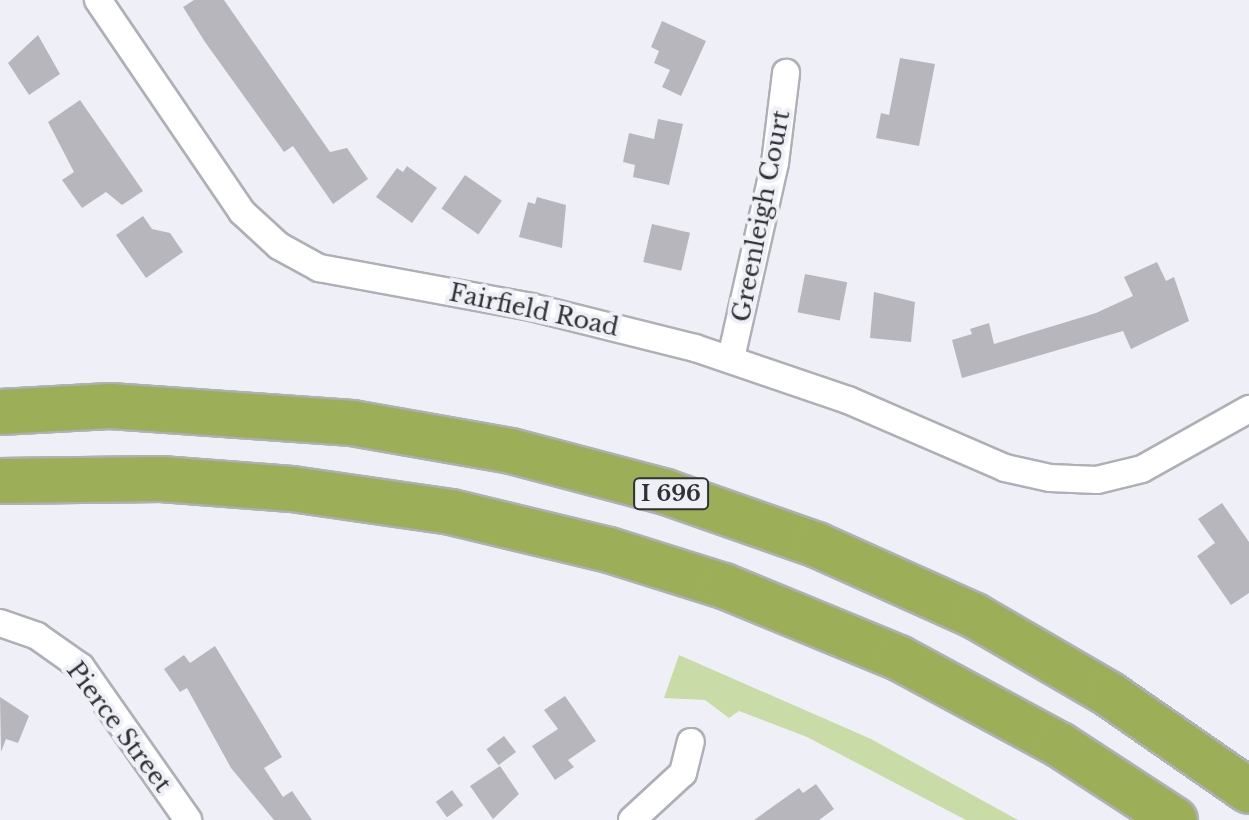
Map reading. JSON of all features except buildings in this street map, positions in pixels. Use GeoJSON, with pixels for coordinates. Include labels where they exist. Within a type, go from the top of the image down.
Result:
{"type":"FeatureCollection","features":[{"type":"Feature","properties":{"kind":"highway","name":"I 696"},"geometry":{"type":"LineString","coordinates":[[0,412],[137,407],[352,423],[511,451],[666,492],[817,545],[975,616],[1109,694],[1249,791]]}},
{"type":"Feature","properties":{"kind":"highway"},"geometry":{"type":"LineString","coordinates":[[0,481],[161,479],[292,489],[451,512],[609,550],[724,586],[899,658],[1060,745],[1175,820]]}},
{"type":"Feature","properties":{"kind":"street","name":"Fairfield Road"},"geometry":{"type":"LineString","coordinates":[[98,0],[242,212],[299,259],[337,274],[531,307],[731,358],[848,400],[1005,468],[1076,481],[1142,469],[1249,409]]}},
{"type":"Feature","properties":{"kind":"street","name":"Greenleigh Court"},"geometry":{"type":"LineString","coordinates":[[731,358],[775,163],[786,73]]}},
{"type":"Feature","properties":{"kind":"street","name":"Pierce Street"},"geometry":{"type":"LineString","coordinates":[[0,623],[37,636],[81,667],[188,820]]}},
{"type":"Feature","properties":{"kind":"street"},"geometry":{"type":"LineString","coordinates":[[632,820],[683,773],[691,742]]}},
{"type":"Feature","properties":{"kind":"green space"},"geometry":{"type":"Polygon","coordinates":[[[679,655],[871,739],[1018,820],[966,820],[807,737],[739,711],[729,718],[705,700],[664,698],[679,655]]]}}]}
